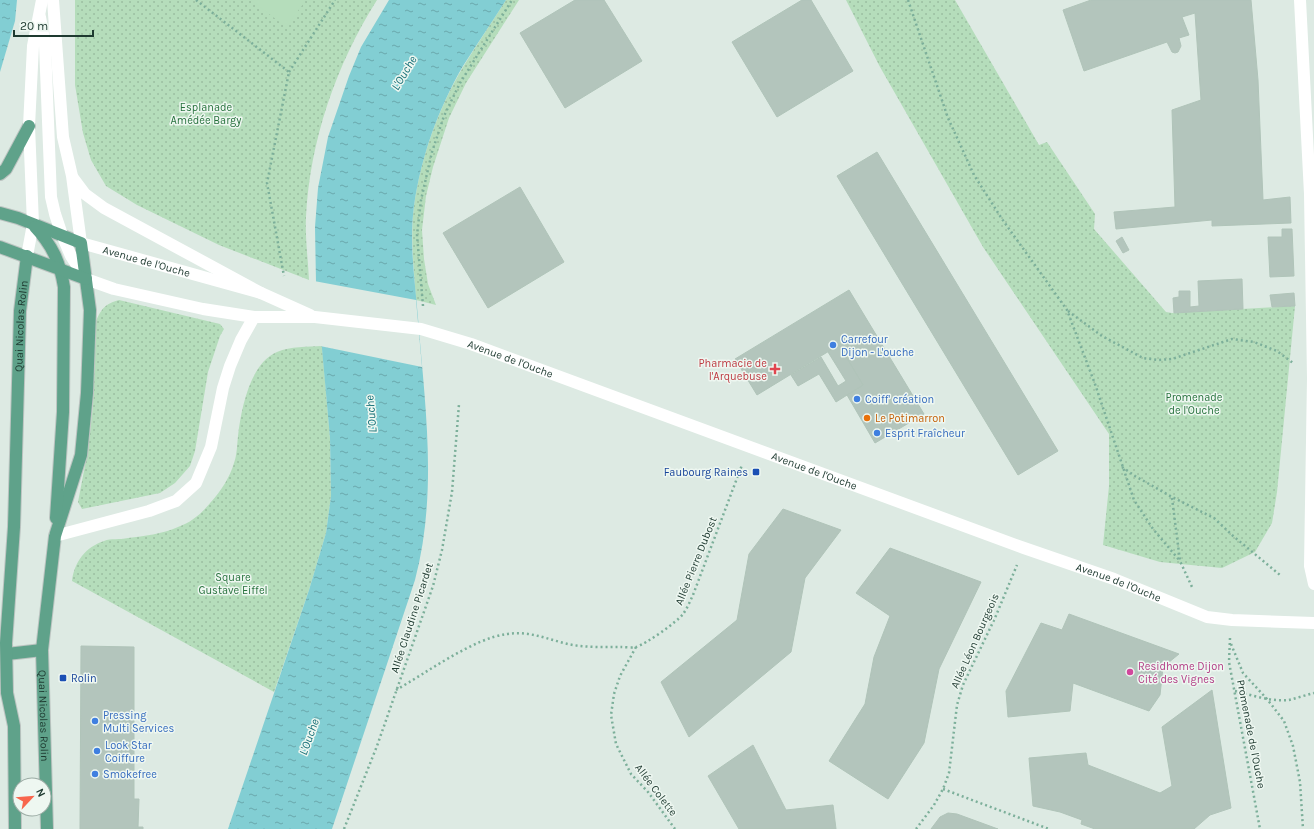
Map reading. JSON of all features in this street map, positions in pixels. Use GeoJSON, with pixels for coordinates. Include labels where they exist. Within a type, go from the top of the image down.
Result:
{"type":"FeatureCollection","features":[{"type":"Feature","properties":{"kind":"main road"},"geometry":{"type":"LineString","coordinates":[[0,174],[6,169],[29,126]]}},
{"type":"Feature","properties":{"kind":"main road","name":"Avenue de l'Ouche"},"geometry":{"type":"LineString","coordinates":[[0,213],[18,218],[81,242]]}},
{"type":"Feature","properties":{"kind":"main road"},"geometry":{"type":"LineString","coordinates":[[33,224],[45,237],[55,256],[61,269],[64,287],[63,412],[55,536]]}},
{"type":"Feature","properties":{"kind":"main road","name":"Quai Nicolas Rolin"},"geometry":{"type":"LineString","coordinates":[[47,829],[42,650],[55,536],[81,455],[87,393],[90,310],[81,242]]}},
{"type":"Feature","properties":{"kind":"main road"},"geometry":{"type":"LineString","coordinates":[[0,247],[86,279]]}},
{"type":"Feature","properties":{"kind":"main road","name":"Quai Nicolas Rolin"},"geometry":{"type":"LineString","coordinates":[[15,829],[14,726],[7,693],[7,654],[14,527],[20,311],[27,256]]}},
{"type":"Feature","properties":{"kind":"main road"},"geometry":{"type":"LineString","coordinates":[[7,654],[42,650]]}},
{"type":"Feature","properties":{"kind":"street","name":"Quai Nicolas Rolin"},"geometry":{"type":"LineString","coordinates":[[27,256],[33,224],[29,126],[34,46],[42,0]]}},
{"type":"Feature","properties":{"kind":"street","name":"Quai Nicolas Rolin"},"geometry":{"type":"LineString","coordinates":[[53,0],[63,137],[72,176],[81,242]]}},
{"type":"Feature","properties":{"kind":"street"},"geometry":{"type":"LineString","coordinates":[[1300,0],[1310,194],[1313,378],[1310,566],[1314,584]]}},
{"type":"Feature","properties":{"kind":"street"},"geometry":{"type":"LineString","coordinates":[[40,17],[44,45],[51,197],[62,236],[86,279]]}},
{"type":"Feature","properties":{"kind":"street","name":"Avenue de l'Ouche"},"geometry":{"type":"LineString","coordinates":[[72,176],[85,194],[96,203],[261,293],[315,317]]}},
{"type":"Feature","properties":{"kind":"street","name":"Avenue de l'Ouche"},"geometry":{"type":"LineString","coordinates":[[81,242],[261,293]]}},
{"type":"Feature","properties":{"kind":"street","name":"Avenue de l'Ouche"},"geometry":{"type":"LineString","coordinates":[[86,279],[121,291],[203,309],[254,317],[315,317],[420,329],[471,344],[1024,548],[1114,579],[1207,617],[1232,620],[1314,623]]}},
{"type":"Feature","properties":{"kind":"street"},"geometry":{"type":"LineString","coordinates":[[55,536],[149,511],[176,501],[196,483],[211,447],[230,366],[241,340],[254,317]]}},
{"type":"Feature","properties":{"kind":"path"},"geometry":{"type":"LineString","coordinates":[[196,0],[289,72]]}},
{"type":"Feature","properties":{"kind":"path"},"geometry":{"type":"LineString","coordinates":[[284,276],[267,183],[289,72],[335,0]]}},
{"type":"Feature","properties":{"kind":"path"},"geometry":{"type":"LineString","coordinates":[[423,306],[417,235],[421,200],[432,152],[444,116],[460,83],[512,0]]}},
{"type":"Feature","properties":{"kind":"path"},"geometry":{"type":"LineString","coordinates":[[908,0],[948,118],[974,175],[1002,219],[1067,310],[1095,384],[1134,500],[1153,529],[1180,561],[1192,588]]}},
{"type":"Feature","properties":{"kind":"path"},"geometry":{"type":"LineString","coordinates":[[1067,310],[1102,336],[1143,358],[1159,360],[1172,359],[1232,338],[1254,342],[1277,351],[1313,378]]}},
{"type":"Feature","properties":{"kind":"path","name":"Allée Claudine Picardet"},"geometry":{"type":"LineString","coordinates":[[344,829],[377,746],[434,586],[452,492],[459,404]]}},
{"type":"Feature","properties":{"kind":"path","name":"Allée Pierre Dubost"},"geometry":{"type":"LineString","coordinates":[[636,647],[674,624],[683,614],[693,595],[749,446]]}},
{"type":"Feature","properties":{"kind":"path"},"geometry":{"type":"LineString","coordinates":[[1122,467],[1172,497],[1214,518],[1232,536],[1280,576]]}},
{"type":"Feature","properties":{"kind":"path"},"geometry":{"type":"LineString","coordinates":[[1172,497],[1180,561]]}},
{"type":"Feature","properties":{"kind":"path","name":"Allée Léon Bourgeois"},"geometry":{"type":"LineString","coordinates":[[916,829],[934,805],[943,789],[949,773],[957,705],[963,685],[996,618],[1024,548]]}},
{"type":"Feature","properties":{"kind":"path"},"geometry":{"type":"LineString","coordinates":[[396,690],[474,645],[506,634],[534,634],[561,642],[583,646],[636,647]]}},
{"type":"Feature","properties":{"kind":"path","name":"Promenade de l'Ouche"},"geometry":{"type":"LineString","coordinates":[[1260,829],[1229,662],[1230,642],[1243,672],[1268,699]]}},
{"type":"Feature","properties":{"kind":"path","name":"Allée Colette"},"geometry":{"type":"LineString","coordinates":[[636,647],[620,676],[614,694],[611,715],[616,744],[631,774],[648,792],[675,829]]}},
{"type":"Feature","properties":{"kind":"path"},"geometry":{"type":"LineString","coordinates":[[1235,691],[1268,699],[1289,700],[1314,693]]}},
{"type":"Feature","properties":{"kind":"path"},"geometry":{"type":"LineString","coordinates":[[1268,699],[1284,721],[1293,746],[1300,782],[1303,829]]}},
{"type":"Feature","properties":{"kind":"path"},"geometry":{"type":"LineString","coordinates":[[943,789],[1049,829]]}},
{"type":"Feature","properties":{"kind":"green space","name":"Esplanade Amédée Bargy"},"geometry":{"type":"Polygon","coordinates":[[[75,0],[377,0],[349,50],[319,132],[313,160],[306,217],[309,280],[219,245],[137,205],[106,186],[91,160],[83,133],[75,85],[75,0]]]}},
{"type":"Feature","properties":{"kind":"green space"},"geometry":{"type":"Polygon","coordinates":[[[251,0],[306,0],[286,27],[251,0]]]}},
{"type":"Feature","properties":{"kind":"green space"},"geometry":{"type":"Polygon","coordinates":[[[506,0],[519,0],[466,83],[449,118],[433,167],[426,196],[422,230],[424,259],[428,284],[436,305],[416,300],[412,229],[417,188],[426,152],[438,117],[454,83],[468,58],[506,0]]]}},
{"type":"Feature","properties":{"kind":"green space","name":"Promenade de l'Ouche"},"geometry":{"type":"Polygon","coordinates":[[[846,0],[955,0],[1039,145],[1047,142],[1095,214],[1094,229],[1166,312],[1172,313],[1295,306],[1277,492],[1272,523],[1255,552],[1222,568],[1160,562],[1103,545],[1109,486],[1109,434],[983,247],[880,67],[846,0]]]}},
{"type":"Feature","properties":{"kind":"green space"},"geometry":{"type":"Polygon","coordinates":[[[119,300],[220,324],[224,329],[220,336],[208,372],[195,451],[190,466],[175,483],[160,493],[82,509],[78,502],[88,450],[93,406],[96,321],[104,307],[119,300]]]}},
{"type":"Feature","properties":{"kind":"green space","name":"Square Gustave Eiffel"},"geometry":{"type":"Polygon","coordinates":[[[322,346],[330,438],[331,496],[326,533],[309,590],[274,692],[72,581],[78,562],[91,547],[104,541],[153,534],[178,527],[188,523],[208,506],[228,479],[236,457],[239,425],[248,388],[260,366],[268,358],[282,350],[299,347],[322,346]]]}},
{"type":"Feature","properties":{"kind":"water"},"geometry":{"type":"Polygon","coordinates":[[[0,0],[17,0],[15,21],[0,72],[0,0]]]}},
{"type":"Feature","properties":{"kind":"water","name":"L'Ouche"},"geometry":{"type":"Polygon","coordinates":[[[389,0],[506,0],[463,66],[438,116],[421,170],[414,206],[412,234],[413,262],[424,384],[428,449],[428,482],[422,547],[415,580],[332,829],[228,829],[309,590],[326,533],[331,496],[330,438],[316,282],[315,227],[318,188],[328,137],[349,76],[361,47],[389,0]]]}},
{"type":"Feature","properties":{"kind":"pier"},"geometry":{"type":"Polygon","coordinates":[[[314,281],[416,300],[422,367],[320,346],[314,281]]]}},
{"type":"Feature","properties":{"kind":"building"},"geometry":{"type":"Polygon","coordinates":[[[575,0],[604,0],[642,61],[565,108],[520,33],[575,0]]]}},
{"type":"Feature","properties":{"kind":"building"},"geometry":{"type":"Polygon","coordinates":[[[802,0],[811,0],[853,71],[777,117],[732,42],[802,0]]]}},
{"type":"Feature","properties":{"kind":"building"},"geometry":{"type":"Polygon","coordinates":[[[1091,0],[1251,0],[1258,80],[1263,200],[1290,197],[1291,223],[1212,226],[1212,220],[1116,229],[1114,212],[1175,207],[1172,110],[1201,100],[1195,13],[1182,17],[1189,35],[1179,38],[1181,46],[1178,52],[1172,52],[1167,42],[1084,71],[1063,10],[1091,0]]]}},
{"type":"Feature","properties":{"kind":"building"},"geometry":{"type":"Polygon","coordinates":[[[877,152],[1058,451],[1018,475],[837,176],[877,152]]]}},
{"type":"Feature","properties":{"kind":"building"},"geometry":{"type":"Polygon","coordinates":[[[520,187],[564,262],[488,308],[443,233],[520,187]]]}},
{"type":"Feature","properties":{"kind":"building"},"geometry":{"type":"Polygon","coordinates":[[[1282,229],[1292,229],[1294,276],[1270,277],[1268,237],[1282,237],[1282,229]]]}},
{"type":"Feature","properties":{"kind":"building"},"geometry":{"type":"Polygon","coordinates":[[[1122,237],[1129,250],[1123,253],[1116,241],[1122,237]]]}},
{"type":"Feature","properties":{"kind":"building"},"geometry":{"type":"Polygon","coordinates":[[[1242,279],[1243,309],[1174,313],[1173,298],[1179,297],[1179,291],[1190,291],[1190,307],[1199,306],[1198,281],[1242,279]]]}},
{"type":"Feature","properties":{"kind":"building"},"geometry":{"type":"Polygon","coordinates":[[[849,290],[924,414],[875,443],[847,395],[863,385],[839,345],[757,395],[735,359],[849,290]]]}},
{"type":"Feature","properties":{"kind":"building"},"geometry":{"type":"Polygon","coordinates":[[[1294,293],[1295,306],[1272,307],[1270,295],[1294,293]]]}},
{"type":"Feature","properties":{"kind":"building"},"geometry":{"type":"Polygon","coordinates":[[[839,345],[863,385],[836,402],[819,374],[798,386],[791,375],[821,357],[838,386],[846,381],[828,352],[839,345]]]}},
{"type":"Feature","properties":{"kind":"building"},"geometry":{"type":"Polygon","coordinates":[[[783,509],[841,530],[805,578],[791,652],[689,737],[661,682],[737,620],[749,554],[783,509]]]}},
{"type":"Feature","properties":{"kind":"building"},"geometry":{"type":"Polygon","coordinates":[[[890,548],[981,582],[939,669],[924,743],[888,799],[829,761],[865,704],[874,657],[890,616],[856,593],[890,548]]]}},
{"type":"Feature","properties":{"kind":"building"},"geometry":{"type":"Polygon","coordinates":[[[1069,614],[1179,654],[1163,667],[1160,695],[1149,711],[1073,683],[1070,711],[1008,717],[1006,691],[1041,623],[1062,630],[1069,614]]]}},
{"type":"Feature","properties":{"kind":"building"},"geometry":{"type":"Polygon","coordinates":[[[81,646],[134,647],[134,799],[139,799],[138,827],[143,827],[143,829],[80,829],[81,646]]]}},
{"type":"Feature","properties":{"kind":"building"},"geometry":{"type":"Polygon","coordinates":[[[1212,690],[1231,808],[1210,815],[1194,829],[1095,829],[1081,824],[1082,820],[1060,812],[1033,806],[1029,758],[1086,753],[1088,765],[1160,793],[1172,786],[1162,727],[1212,690]]]}},
{"type":"Feature","properties":{"kind":"building"},"geometry":{"type":"Polygon","coordinates":[[[753,745],[786,810],[833,805],[836,829],[739,829],[708,776],[753,745]]]}},
{"type":"Feature","properties":{"kind":"building"},"geometry":{"type":"Polygon","coordinates":[[[948,813],[957,814],[998,829],[931,829],[940,817],[948,813]]]}},
{"type":"Feature","properties":{"kind":"place","name":"Carrefour Dijon - L'ouche"},"geometry":{"type":"Point","coordinates":[833,345]}},
{"type":"Feature","properties":{"kind":"place","name":"Pharmacie de l'Arquebuse"},"geometry":{"type":"Point","coordinates":[775,369]}},
{"type":"Feature","properties":{"kind":"place","name":"Coiff' création"},"geometry":{"type":"Point","coordinates":[857,399]}},
{"type":"Feature","properties":{"kind":"place","name":"Le Potimarron"},"geometry":{"type":"Point","coordinates":[867,418]}},
{"type":"Feature","properties":{"kind":"place","name":"Esprit Fraîcheur"},"geometry":{"type":"Point","coordinates":[877,433]}},
{"type":"Feature","properties":{"kind":"place","name":"Faubourg Raines"},"geometry":{"type":"Point","coordinates":[756,472]}},
{"type":"Feature","properties":{"kind":"place","name":"Residhome Dijon Cité des Vignes"},"geometry":{"type":"Point","coordinates":[1130,672]}},
{"type":"Feature","properties":{"kind":"place","name":"Rolin"},"geometry":{"type":"Point","coordinates":[63,678]}},
{"type":"Feature","properties":{"kind":"place","name":"Pressing Multi Services"},"geometry":{"type":"Point","coordinates":[95,721]}},
{"type":"Feature","properties":{"kind":"place","name":"Look Star Coiffure"},"geometry":{"type":"Point","coordinates":[97,751]}},
{"type":"Feature","properties":{"kind":"place","name":"Smokefree"},"geometry":{"type":"Point","coordinates":[95,774]}}]}
